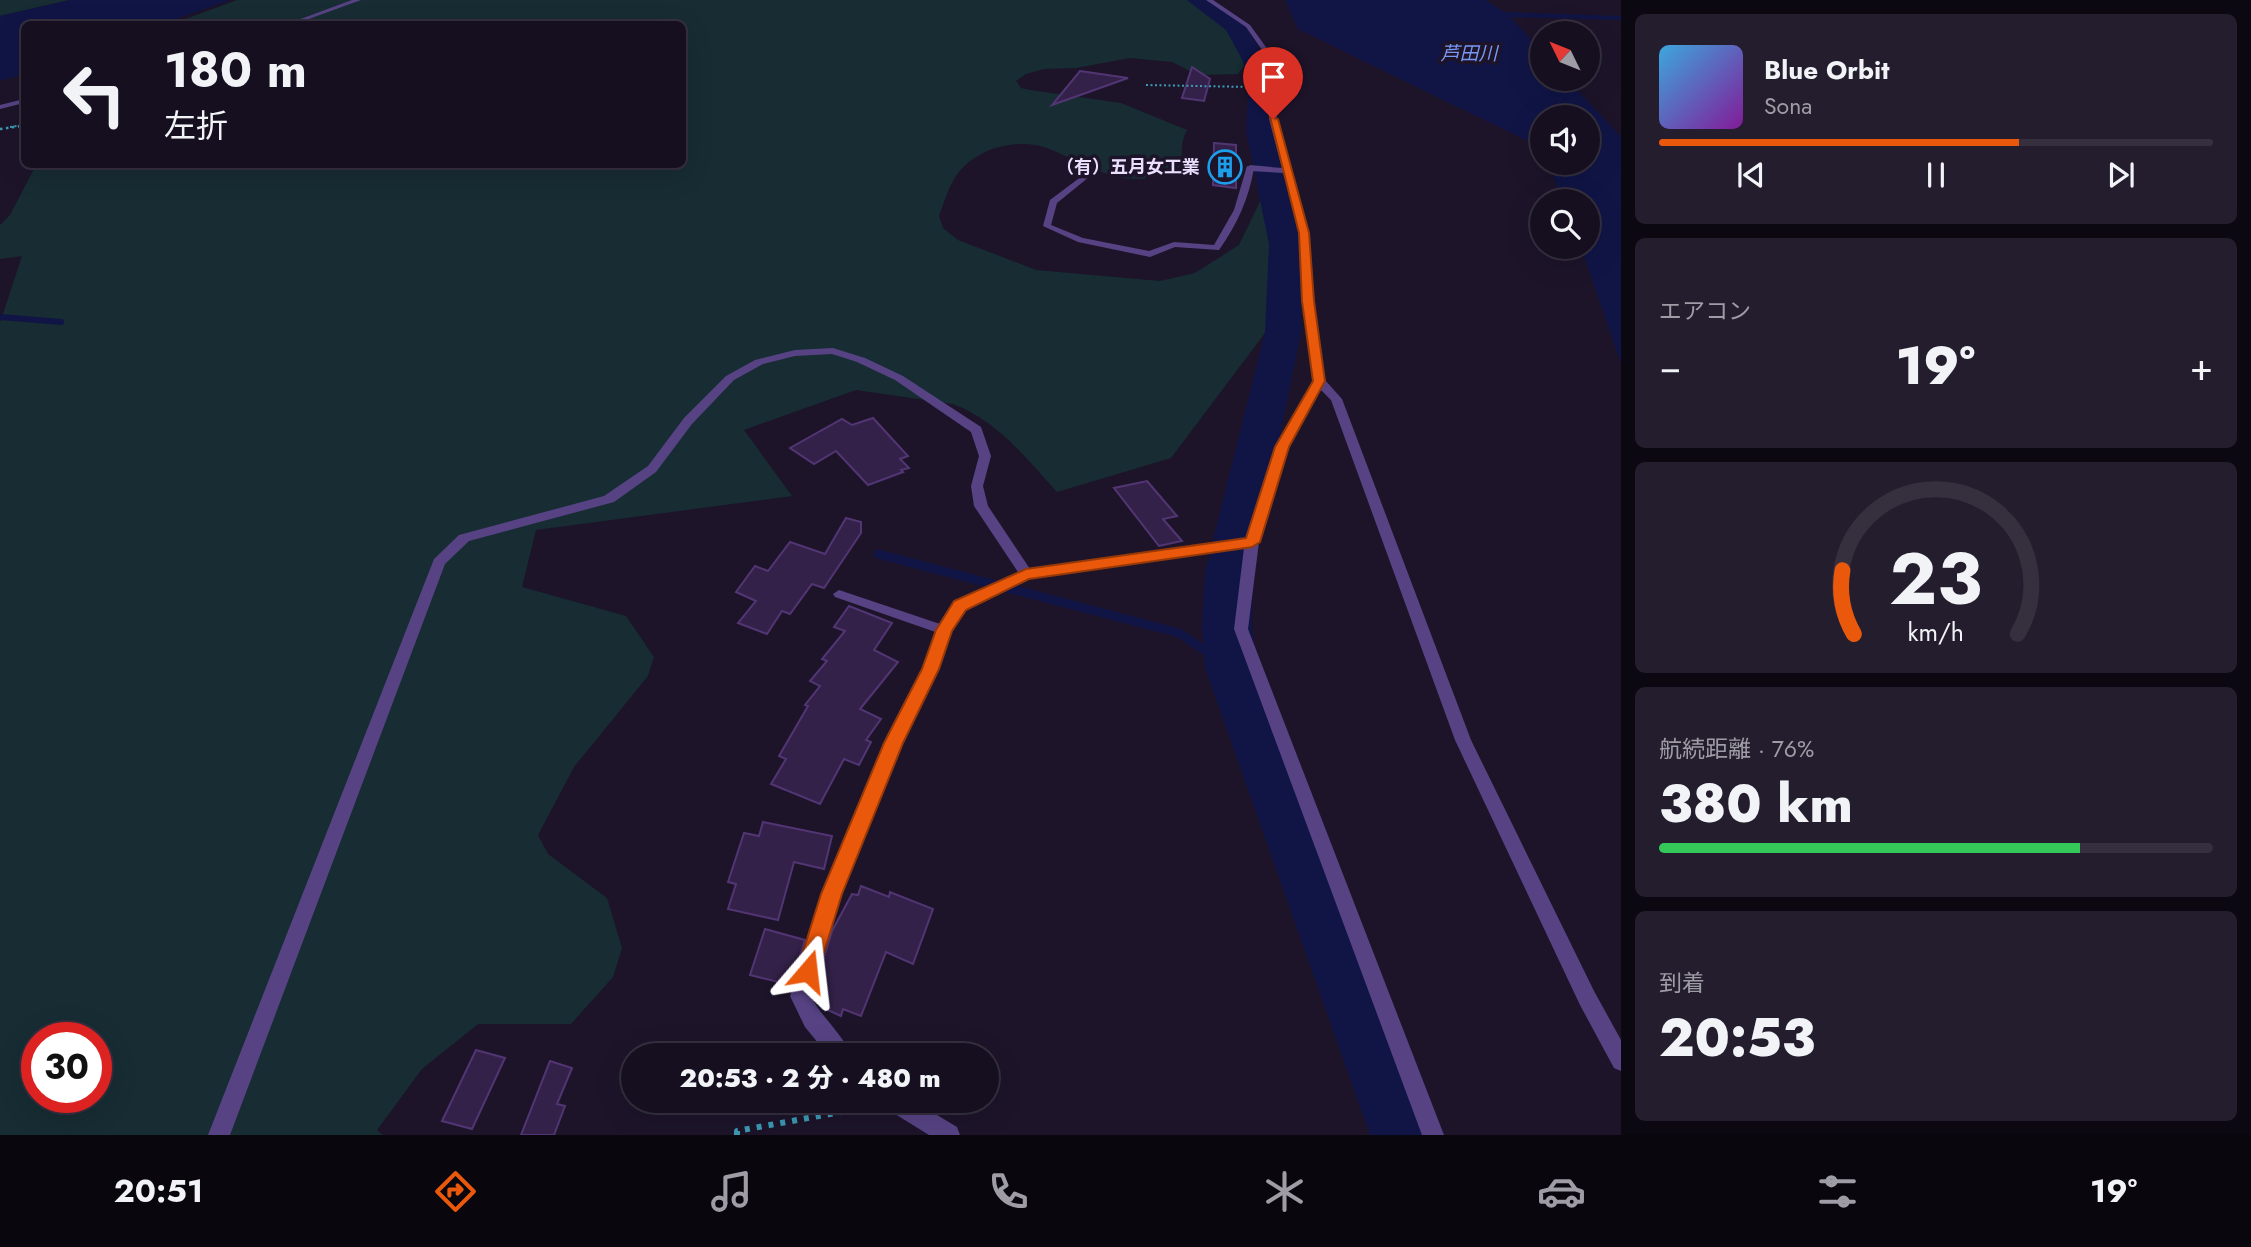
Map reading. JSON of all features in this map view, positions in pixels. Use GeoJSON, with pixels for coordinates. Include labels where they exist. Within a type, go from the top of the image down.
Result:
{"type":"FeatureCollection","features":[{"type":"Feature","properties":{"kind":"street"},"geometry":{"type":"LineString","coordinates":[[298,21],[358,0]]}},
{"type":"Feature","properties":{"kind":"street"},"geometry":{"type":"LineString","coordinates":[[1209,0],[1248,26],[1270,57],[1270,99],[1304,233],[1308,301],[1319,381],[1336,399],[1463,740],[1587,998],[1621,1061]]}},
{"type":"Feature","properties":{"kind":"street"},"geometry":{"type":"LineString","coordinates":[[0,107],[21,102]]}},
{"type":"Feature","properties":{"kind":"street"},"geometry":{"type":"LineString","coordinates":[[1251,168],[1287,171]]}},
{"type":"Feature","properties":{"kind":"street"},"geometry":{"type":"LineString","coordinates":[[219,1135],[439,562],[464,538],[609,499],[652,469],[688,421],[730,378],[759,362],[795,353],[833,351],[861,360],[899,378],[976,430],[985,456],[977,486],[981,506],[1026,574]]}},
{"type":"Feature","properties":{"kind":"street"},"geometry":{"type":"LineString","coordinates":[[1319,381],[1282,447],[1252,542],[1241,629],[1433,1135]]}},
{"type":"Feature","properties":{"kind":"street"},"geometry":{"type":"LineString","coordinates":[[831,1043],[812,1020],[800,996],[831,894],[893,743],[930,669],[944,630],[960,606],[1026,574],[1252,542]]}},
{"type":"Feature","properties":{"kind":"street"},"geometry":{"type":"LineString","coordinates":[[914,1113],[949,1135]]}},
{"type":"Feature","properties":{"kind":"lane"},"geometry":{"type":"LineString","coordinates":[[1086,175],[1053,202],[1048,226],[1081,240],[1150,254],[1174,244],[1216,248],[1223,240],[1248,185],[1251,168]]}},
{"type":"Feature","properties":{"kind":"lane"},"geometry":{"type":"LineString","coordinates":[[839,594],[944,630]]}},
{"type":"Feature","properties":{"kind":"path"},"geometry":{"type":"LineString","coordinates":[[1146,85],[1249,87],[1270,99]]}},
{"type":"Feature","properties":{"kind":"path"},"geometry":{"type":"LineString","coordinates":[[0,129],[21,126]]}},
{"type":"Feature","properties":{"kind":"path"},"geometry":{"type":"LineString","coordinates":[[737,1135],[737,1131],[836,1113]]}},
{"type":"Feature","properties":{"kind":"shaded area"},"geometry":{"type":"Polygon","coordinates":[[[0,0],[70,0],[0,16],[0,0]]]}},
{"type":"Feature","properties":{"kind":"shaded area"},"geometry":{"type":"Polygon","coordinates":[[[237,0],[1192,0],[1227,23],[1245,65],[1238,74],[1198,75],[1172,62],[1130,58],[1076,68],[1044,69],[1026,74],[1016,81],[1021,88],[1030,90],[1121,103],[1187,130],[1179,168],[1148,178],[1126,178],[1114,176],[1035,145],[997,148],[973,159],[956,176],[939,216],[943,228],[958,240],[1036,270],[1160,281],[1195,273],[1239,245],[1265,191],[1289,194],[1268,329],[1171,458],[1057,492],[998,430],[969,411],[953,404],[856,390],[744,430],[792,496],[536,530],[522,587],[626,616],[654,657],[648,676],[574,767],[538,835],[548,854],[607,898],[622,948],[613,977],[571,1024],[478,1024],[422,1069],[377,1130],[383,1135],[0,1135],[0,323],[22,256],[0,259],[0,225],[10,215],[34,168],[686,168],[686,21],[180,21],[237,0]]]}},
{"type":"Feature","properties":{"kind":"water"},"geometry":{"type":"Polygon","coordinates":[[[70,0],[230,0],[170,21],[21,21],[21,75],[0,81],[0,16],[70,0]]]}},
{"type":"Feature","properties":{"kind":"water","name":"芦田川"},"geometry":{"type":"Polygon","coordinates":[[[1285,0],[1485,0],[1505,12],[1621,16],[1621,20],[1510,17],[1530,38],[1530,91],[1578,91],[1591,105],[1530,105],[1530,142],[1298,29],[1285,0]]]}},
{"type":"Feature","properties":{"kind":"water","name":"芦田川"},"geometry":{"type":"Polygon","coordinates":[[[1600,114],[1621,137],[1621,364],[1585,259],[1600,259],[1600,189],[1558,189],[1553,175],[1600,175],[1600,114]]]}},
{"type":"Feature","properties":{"kind":"building"},"geometry":{"type":"Polygon","coordinates":[[[1192,67],[1210,79],[1204,101],[1182,98],[1192,67]]]}},
{"type":"Feature","properties":{"kind":"building"},"geometry":{"type":"Polygon","coordinates":[[[1080,71],[1128,78],[1052,105],[1080,71]]]}},
{"type":"Feature","properties":{"kind":"building","name":"（有）五月女工業"},"geometry":{"type":"Polygon","coordinates":[[[1214,143],[1236,145],[1236,188],[1213,185],[1214,143]]]}},
{"type":"Feature","properties":{"kind":"building"},"geometry":{"type":"Polygon","coordinates":[[[873,418],[908,456],[900,459],[909,468],[901,470],[903,472],[868,485],[836,451],[814,464],[790,448],[842,419],[852,425],[873,418]]]}},
{"type":"Feature","properties":{"kind":"building"},"geometry":{"type":"Polygon","coordinates":[[[1147,481],[1177,516],[1163,519],[1182,541],[1159,546],[1114,488],[1147,481]]]}},
{"type":"Feature","properties":{"kind":"building"},"geometry":{"type":"Polygon","coordinates":[[[846,518],[861,522],[861,533],[824,588],[812,584],[790,614],[782,611],[767,634],[738,623],[756,601],[736,592],[755,566],[768,571],[790,542],[825,554],[846,518]]]}},
{"type":"Feature","properties":{"kind":"building"},"geometry":{"type":"Polygon","coordinates":[[[849,606],[892,623],[874,650],[898,662],[860,709],[881,719],[866,740],[871,742],[859,765],[844,759],[820,804],[771,784],[786,759],[779,756],[808,706],[805,705],[820,686],[810,681],[827,661],[822,659],[845,631],[834,627],[849,606]]]}},
{"type":"Feature","properties":{"kind":"building"},"geometry":{"type":"Polygon","coordinates":[[[763,822],[832,836],[824,869],[794,862],[778,920],[728,909],[736,884],[728,882],[744,833],[759,836],[763,822]]]}},
{"type":"Feature","properties":{"kind":"building"},"geometry":{"type":"Polygon","coordinates":[[[861,886],[889,897],[890,892],[933,909],[913,964],[886,952],[861,1016],[843,1009],[841,1016],[821,1007],[824,999],[813,994],[832,931],[852,894],[858,895],[861,886]]]}},
{"type":"Feature","properties":{"kind":"building"},"geometry":{"type":"Polygon","coordinates":[[[765,929],[805,940],[791,985],[750,975],[765,929]]]}},
{"type":"Feature","properties":{"kind":"building"},"geometry":{"type":"Polygon","coordinates":[[[476,1050],[505,1058],[472,1129],[442,1121],[476,1050]]]}},
{"type":"Feature","properties":{"kind":"building"},"geometry":{"type":"Polygon","coordinates":[[[550,1061],[572,1068],[557,1104],[565,1106],[554,1135],[521,1135],[550,1061]]]}},
{"type":"Feature","properties":{"kind":"waterway"},"geometry":{"type":"LineString","coordinates":[[1197,0],[1235,26],[1255,61],[1260,97],[1259,131],[1285,244],[1283,332],[1229,572],[1227,626],[1231,668],[1407,1135]]}},
{"type":"Feature","properties":{"kind":"waterway"},"geometry":{"type":"LineString","coordinates":[[0,317],[61,322]]}},
{"type":"Feature","properties":{"kind":"waterway"},"geometry":{"type":"LineString","coordinates":[[878,554],[1179,633],[1231,668]]}},
{"type":"Feature","properties":{"kind":"place","name":"（有）五月女工業"},"geometry":{"type":"Point","coordinates":[1225,167]}},
{"type":"Feature","properties":{"kind":"route"},"geometry":{"type":"LineString","coordinates":[[808,971],[831,894],[893,743],[930,669],[944,630],[960,606],[1026,574],[1252,542],[1282,447],[1319,381],[1308,301],[1304,233],[1273,119]]}}]}
